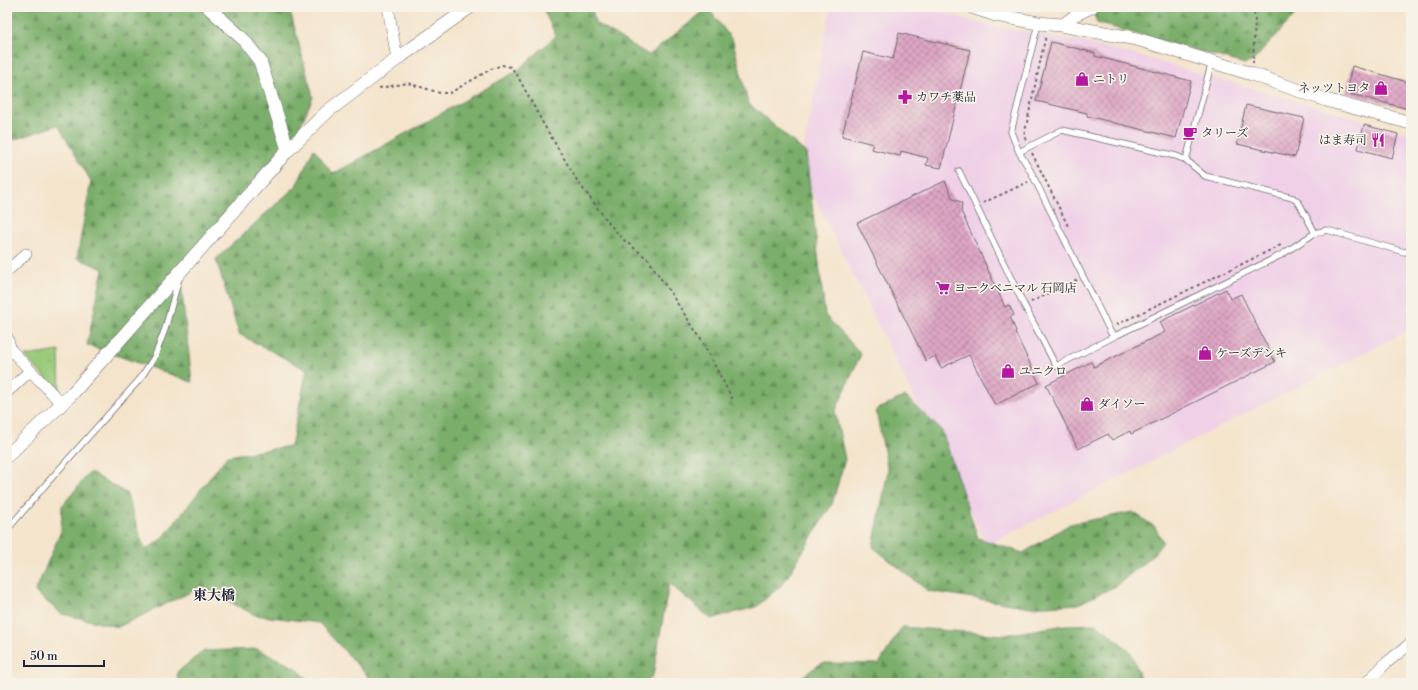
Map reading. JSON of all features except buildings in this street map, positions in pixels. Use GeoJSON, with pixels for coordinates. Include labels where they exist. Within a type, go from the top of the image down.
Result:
{"type":"FeatureCollection","features":[{"type":"Feature","properties":{"kind":"street"},"geometry":{"type":"LineString","coordinates":[[208,7],[243,39],[260,61],[288,150]]}},
{"type":"Feature","properties":{"kind":"street"},"geometry":{"type":"LineString","coordinates":[[388,7],[397,59]]}},
{"type":"Feature","properties":{"kind":"street"},"geometry":{"type":"LineString","coordinates":[[7,456],[71,395],[288,150],[328,111],[470,7]]}},
{"type":"Feature","properties":{"kind":"street"},"geometry":{"type":"LineString","coordinates":[[972,7],[996,15],[1137,39],[1212,61],[1326,100],[1411,123]]}},
{"type":"Feature","properties":{"kind":"street"},"geometry":{"type":"LineString","coordinates":[[1049,24],[1074,16],[1093,7]]}},
{"type":"Feature","properties":{"kind":"street"},"geometry":{"type":"LineString","coordinates":[[7,271],[26,254]]}},
{"type":"Feature","properties":{"kind":"street"},"geometry":{"type":"LineString","coordinates":[[7,337],[11,350],[62,404]]}},
{"type":"Feature","properties":{"kind":"street"},"geometry":{"type":"LineString","coordinates":[[7,392],[30,371]]}},
{"type":"Feature","properties":{"kind":"street"},"geometry":{"type":"LineString","coordinates":[[1366,683],[1385,664],[1411,644]]}},
{"type":"Feature","properties":{"kind":"lane"},"geometry":{"type":"LineString","coordinates":[[1049,24],[1011,132],[1018,152],[1035,179],[1111,333],[1117,335]]}},
{"type":"Feature","properties":{"kind":"lane"},"geometry":{"type":"LineString","coordinates":[[1186,160],[1212,61]]}},
{"type":"Feature","properties":{"kind":"lane"},"geometry":{"type":"LineString","coordinates":[[1018,152],[1062,130],[1176,156],[1186,160],[1205,176],[1293,198],[1299,204],[1314,233]]}},
{"type":"Feature","properties":{"kind":"lane"},"geometry":{"type":"LineString","coordinates":[[959,171],[1024,305],[1056,366],[1281,255],[1314,233],[1327,230],[1404,252],[1411,251]]}},
{"type":"Feature","properties":{"kind":"lane"},"geometry":{"type":"LineString","coordinates":[[7,530],[140,379],[155,356],[165,329],[182,270]]}},
{"type":"Feature","properties":{"kind":"path"},"geometry":{"type":"LineString","coordinates":[[1252,74],[1256,18],[1253,7]]}},
{"type":"Feature","properties":{"kind":"path"},"geometry":{"type":"LineString","coordinates":[[1049,24],[1024,136],[1070,231]]}},
{"type":"Feature","properties":{"kind":"path"},"geometry":{"type":"LineString","coordinates":[[365,83],[379,88],[408,83],[440,93],[450,93],[491,69],[502,66],[511,67],[578,182],[612,227],[625,241],[648,259],[699,336],[733,400]]}},
{"type":"Feature","properties":{"kind":"path"},"geometry":{"type":"LineString","coordinates":[[976,206],[1043,174]]}},
{"type":"Feature","properties":{"kind":"path"},"geometry":{"type":"LineString","coordinates":[[1116,325],[1284,243]]}},
{"type":"Feature","properties":{"kind":"path"},"geometry":{"type":"LineString","coordinates":[[1024,305],[1084,277]]}},
{"type":"Feature","properties":{"kind":"path"},"geometry":{"type":"LineString","coordinates":[[1113,319],[1116,325],[1117,335]]}},
{"type":"Feature","properties":{"kind":"shaded area"},"geometry":{"type":"Polygon","coordinates":[[[831,7],[926,7],[986,25],[1081,42],[1147,58],[1407,133],[1411,138],[1411,329],[987,545],[800,168],[831,7]]]}},
{"type":"Feature","properties":{"kind":"green space"},"geometry":{"type":"Polygon","coordinates":[[[7,7],[289,7],[313,97],[281,169],[179,267],[192,382],[87,345],[103,269],[77,258],[91,181],[58,125],[7,142],[7,7]]]}},
{"type":"Feature","properties":{"kind":"green space"},"geometry":{"type":"Polygon","coordinates":[[[542,7],[592,7],[595,23],[649,55],[708,8],[733,41],[748,103],[806,153],[825,315],[861,354],[835,412],[845,459],[832,504],[783,584],[756,607],[711,619],[669,583],[653,675],[647,683],[374,683],[319,623],[255,615],[201,587],[118,627],[62,614],[35,592],[61,531],[62,506],[90,472],[126,493],[145,550],[162,539],[227,456],[291,446],[307,370],[239,334],[216,259],[296,186],[314,149],[333,174],[517,71],[556,36],[542,7]]]}},
{"type":"Feature","properties":{"kind":"green space"},"geometry":{"type":"Polygon","coordinates":[[[1100,7],[1302,7],[1253,61],[1245,64],[1097,23],[1093,11],[1100,7]]]}},
{"type":"Feature","properties":{"kind":"green space"},"geometry":{"type":"Polygon","coordinates":[[[59,351],[60,394],[25,356],[59,351]]]}},
{"type":"Feature","properties":{"kind":"green space"},"geometry":{"type":"Polygon","coordinates":[[[905,396],[942,431],[978,538],[1023,553],[1070,524],[1133,512],[1155,527],[1163,542],[1151,557],[1116,586],[1078,604],[1031,607],[928,591],[873,547],[888,471],[876,410],[905,396]]]}},
{"type":"Feature","properties":{"kind":"green space"},"geometry":{"type":"Polygon","coordinates":[[[1097,624],[1131,652],[1142,683],[792,683],[822,663],[879,664],[902,627],[1004,635],[1065,625],[1097,624]]]}},
{"type":"Feature","properties":{"kind":"green space"},"geometry":{"type":"Polygon","coordinates":[[[257,649],[296,668],[312,683],[178,683],[177,672],[204,651],[257,649]]]}},
{"type":"Feature","properties":{"kind":"place","name":"ニトリ"},"geometry":{"type":"Point","coordinates":[1082,79]}},
{"type":"Feature","properties":{"kind":"place","name":"ネッツトヨタ"},"geometry":{"type":"Point","coordinates":[1381,88]}},
{"type":"Feature","properties":{"kind":"place","name":"カワチ薬品"},"geometry":{"type":"Point","coordinates":[905,97]}},
{"type":"Feature","properties":{"kind":"place","name":"タリーズ"},"geometry":{"type":"Point","coordinates":[1190,133]}},
{"type":"Feature","properties":{"kind":"place","name":"はま寿司"},"geometry":{"type":"Point","coordinates":[1378,140]}},
{"type":"Feature","properties":{"kind":"place","name":"ヨークベニマル 石岡店"},"geometry":{"type":"Point","coordinates":[943,288]}},
{"type":"Feature","properties":{"kind":"place","name":"ケーズデンキ"},"geometry":{"type":"Point","coordinates":[1205,353]}},
{"type":"Feature","properties":{"kind":"place","name":"ユニクロ"},"geometry":{"type":"Point","coordinates":[1008,371]}},
{"type":"Feature","properties":{"kind":"place","name":"ダイソー"},"geometry":{"type":"Point","coordinates":[1087,404]}},
{"type":"Feature","properties":{"kind":"district","name":"東大橋"},"geometry":{"type":"Point","coordinates":[214,596]}}]}
